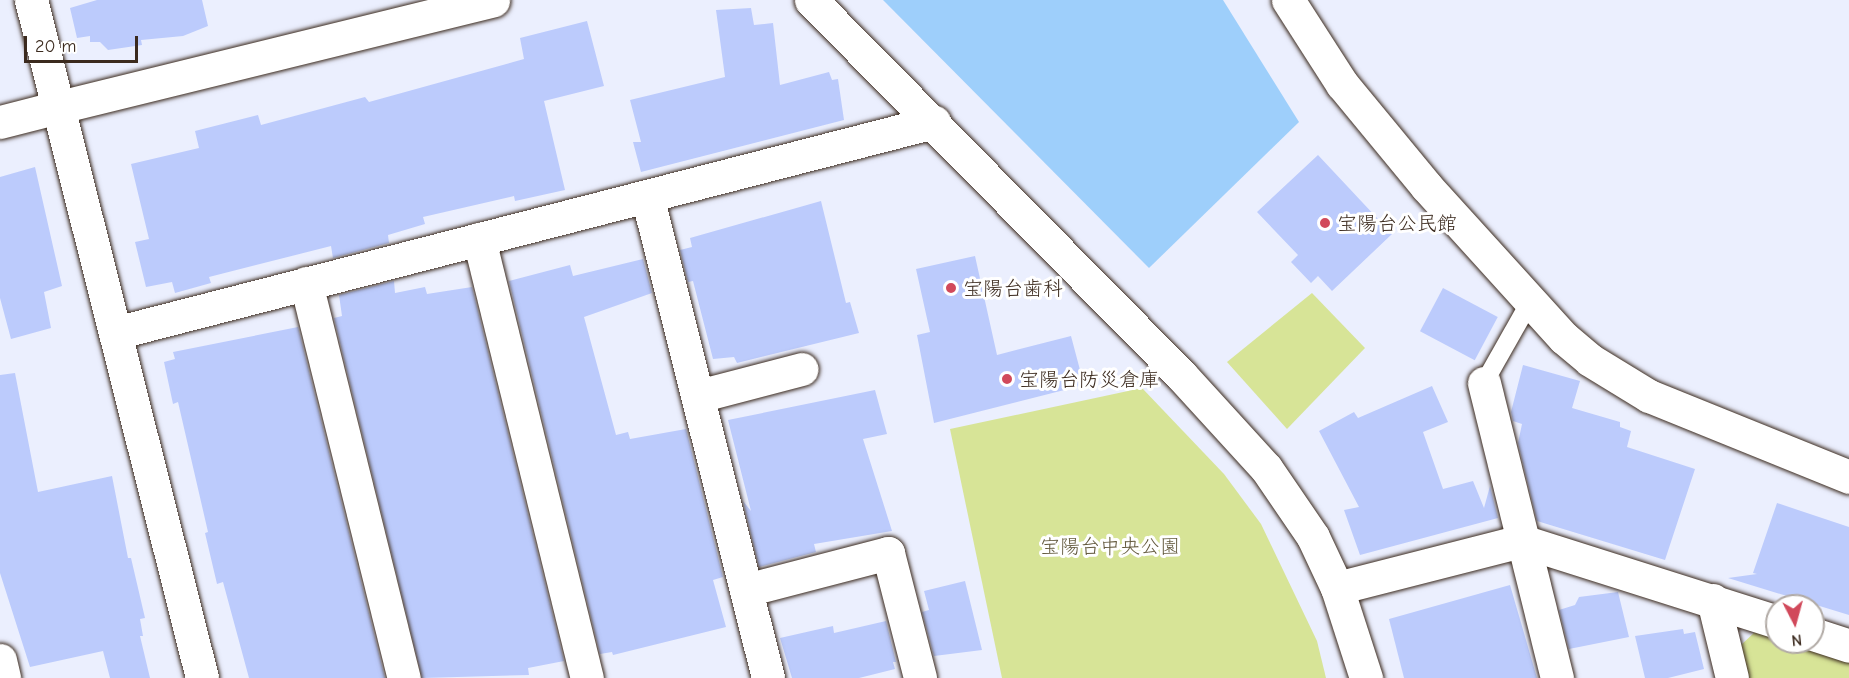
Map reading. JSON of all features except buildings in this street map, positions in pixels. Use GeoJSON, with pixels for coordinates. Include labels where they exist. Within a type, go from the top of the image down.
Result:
{"type":"FeatureCollection","features":[{"type":"Feature","properties":{"kind":"street"},"geometry":{"type":"LineString","coordinates":[[31,0],[202,678]]}},
{"type":"Feature","properties":{"kind":"street"},"geometry":{"type":"LineString","coordinates":[[0,122],[493,0]]}},
{"type":"Feature","properties":{"kind":"street"},"geometry":{"type":"LineString","coordinates":[[811,0],[934,122],[1181,375],[1266,468],[1313,537],[1337,588],[1366,678]]}},
{"type":"Feature","properties":{"kind":"street"},"geometry":{"type":"LineString","coordinates":[[1288,0],[1342,84],[1426,186],[1532,300],[1564,338],[1590,360],[1649,396],[1849,477]]}},
{"type":"Feature","properties":{"kind":"street"},"geometry":{"type":"LineString","coordinates":[[115,333],[934,122]]}},
{"type":"Feature","properties":{"kind":"street"},"geometry":{"type":"LineString","coordinates":[[647,196],[768,678]]}},
{"type":"Feature","properties":{"kind":"street"},"geometry":{"type":"LineString","coordinates":[[479,239],[587,678]]}},
{"type":"Feature","properties":{"kind":"street"},"geometry":{"type":"LineString","coordinates":[[306,284],[404,678]]}},
{"type":"Feature","properties":{"kind":"street"},"geometry":{"type":"LineString","coordinates":[[698,396],[802,369]]}},
{"type":"Feature","properties":{"kind":"street"},"geometry":{"type":"LineString","coordinates":[[1484,383],[1557,678]]}},
{"type":"Feature","properties":{"kind":"street"},"geometry":{"type":"LineString","coordinates":[[1337,588],[1522,541],[1765,618]]}},
{"type":"Feature","properties":{"kind":"street"},"geometry":{"type":"LineString","coordinates":[[746,590],[888,554],[920,678]]}},
{"type":"Feature","properties":{"kind":"street"},"geometry":{"type":"LineString","coordinates":[[1713,600],[1732,678]]}},
{"type":"Feature","properties":{"kind":"street"},"geometry":{"type":"LineString","coordinates":[[1825,638],[1849,646]]}},
{"type":"Feature","properties":{"kind":"street"},"geometry":{"type":"LineString","coordinates":[[0,660],[4,678]]}},
{"type":"Feature","properties":{"kind":"lane"},"geometry":{"type":"LineString","coordinates":[[1484,383],[1532,300]]}},
{"type":"Feature","properties":{"kind":"green space"},"geometry":{"type":"Polygon","coordinates":[[[1312,293],[1365,348],[1287,429],[1227,362],[1312,293]]]}},
{"type":"Feature","properties":{"kind":"green space","name":"宝陽台中央公園"},"geometry":{"type":"Polygon","coordinates":[[[1142,388],[1224,474],[1261,524],[1317,641],[1326,678],[1002,678],[950,429],[1142,388]]]}},
{"type":"Feature","properties":{"kind":"green space"},"geometry":{"type":"Polygon","coordinates":[[[1756,631],[1765,634],[1765,654],[1825,653],[1849,660],[1849,678],[1749,678],[1741,645],[1756,631]]]}},
{"type":"Feature","properties":{"kind":"water"},"geometry":{"type":"Polygon","coordinates":[[[883,0],[1223,0],[1299,122],[1149,268],[883,0]]]}},
{"type":"Feature","properties":{"kind":"place","name":"宝陽台公民館"},"geometry":{"type":"Point","coordinates":[1325,223]}},
{"type":"Feature","properties":{"kind":"place","name":"宝陽台歯科"},"geometry":{"type":"Point","coordinates":[951,288]}},
{"type":"Feature","properties":{"kind":"place","name":"宝陽台防災倉庫"},"geometry":{"type":"Point","coordinates":[1007,379]}}]}
